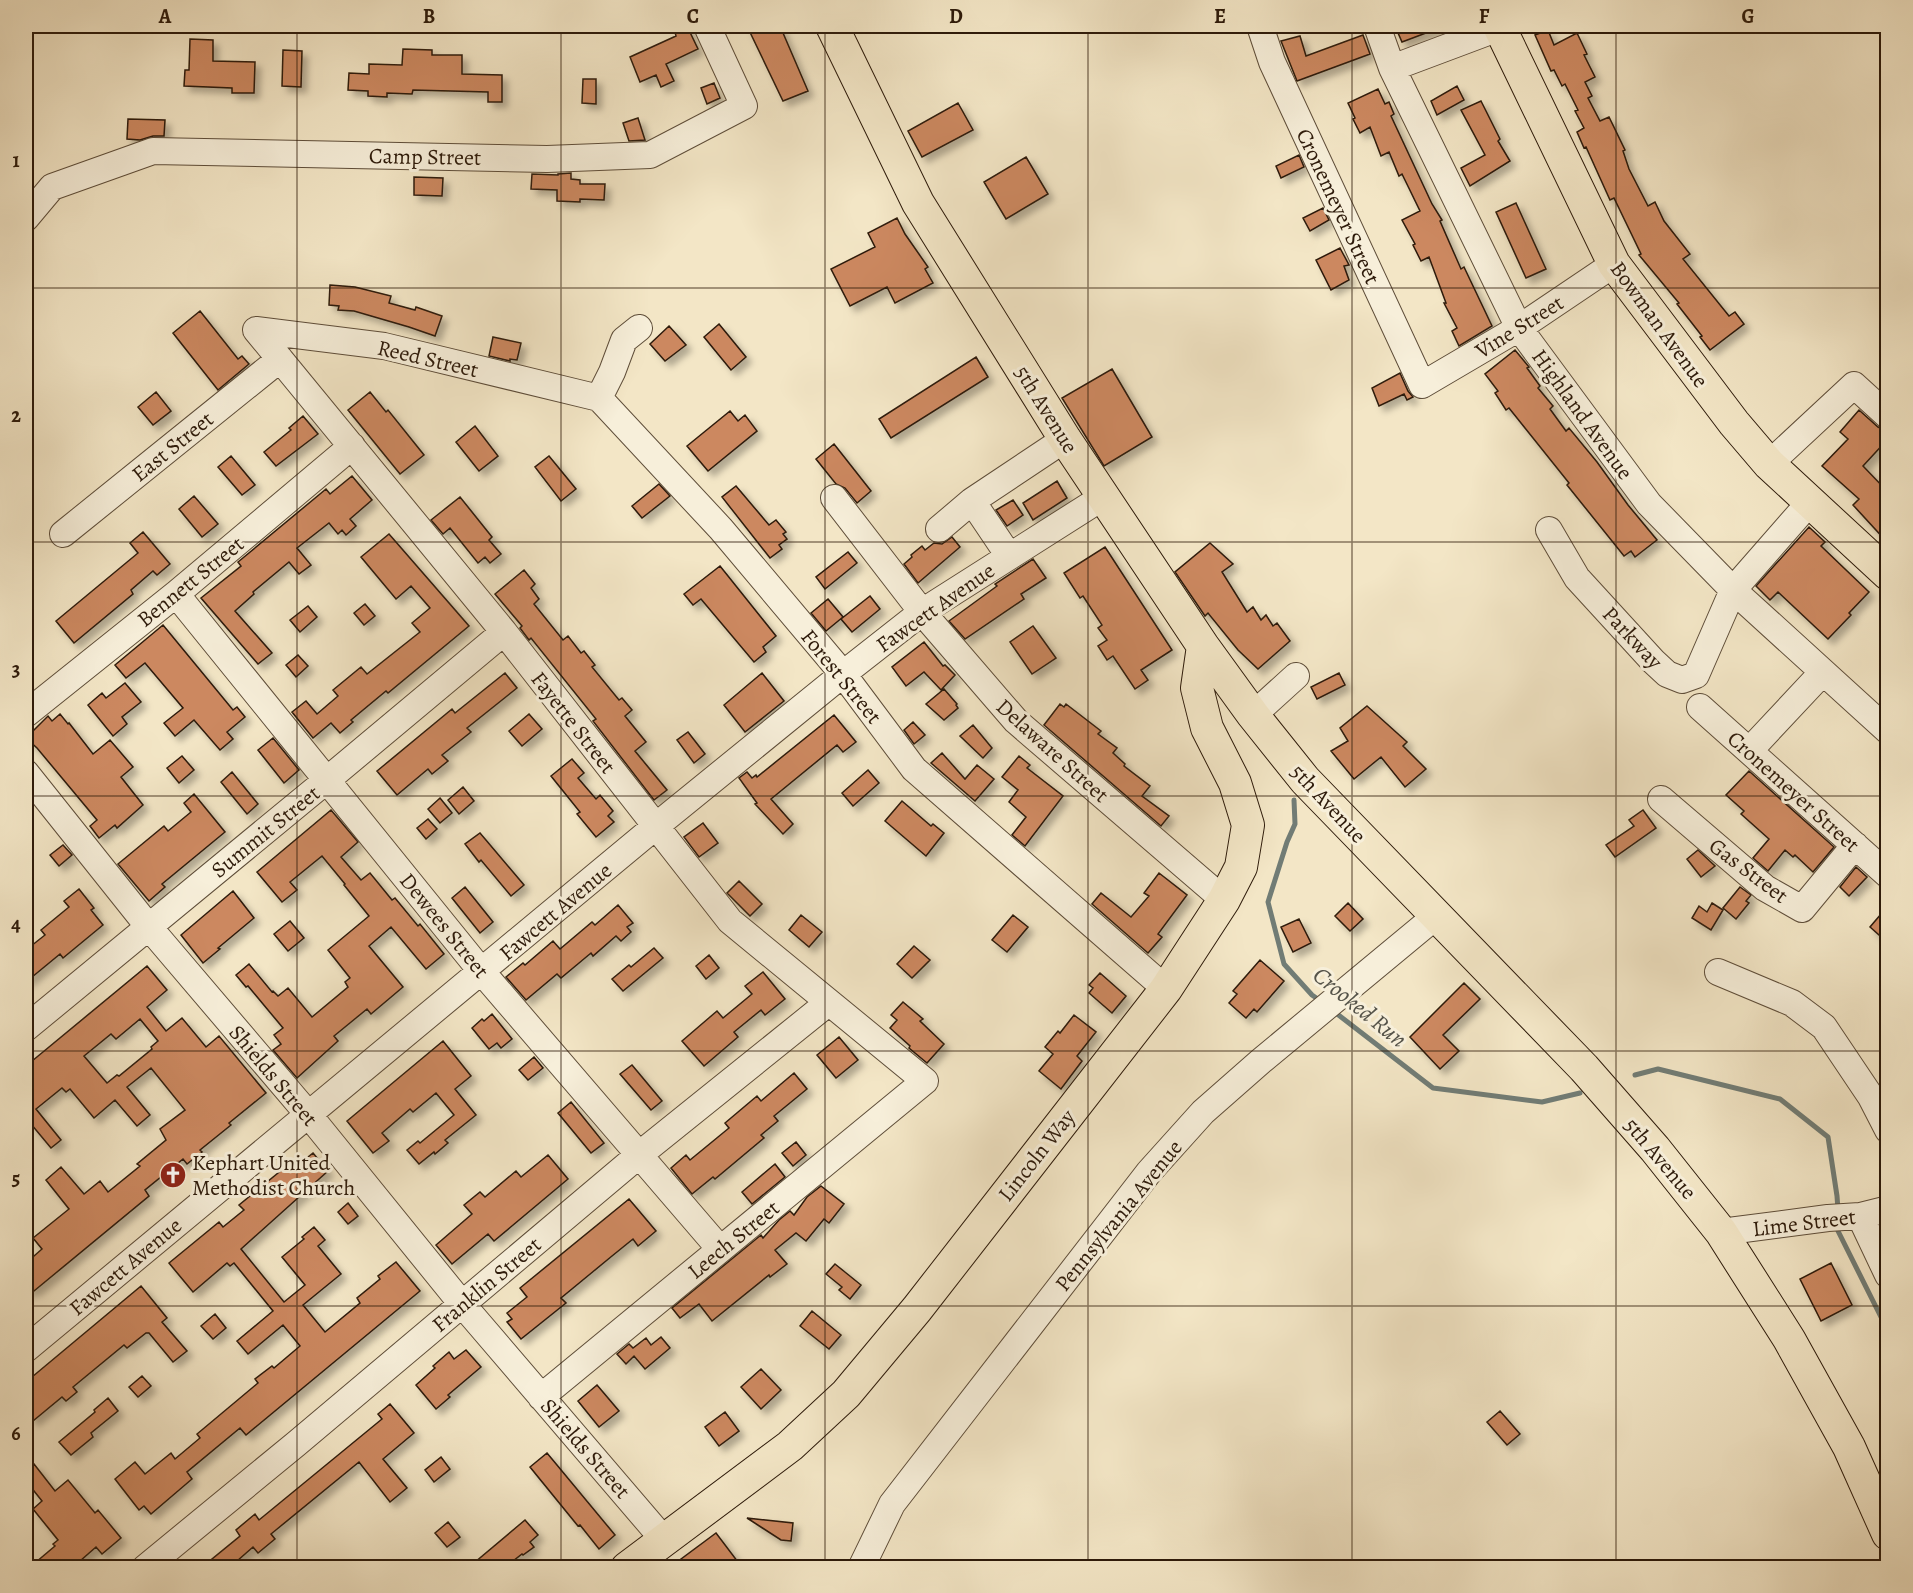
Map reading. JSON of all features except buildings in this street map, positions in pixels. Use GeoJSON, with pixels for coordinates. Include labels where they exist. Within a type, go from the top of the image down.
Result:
{"type":"FeatureCollection","features":[{"type":"Feature","properties":{"kind":"main road","name":"5th Avenue"},"geometry":{"type":"LineString","coordinates":[[831,26],[915,199],[1065,439],[1203,646],[1253,715],[1305,780],[1584,1068],[1655,1149],[1721,1232],[1789,1339],[1844,1437],[1887,1534]]}},
{"type":"Feature","properties":{"kind":"main road","name":"Bowman Avenue"},"geometry":{"type":"LineString","coordinates":[[1501,26],[1614,264],[1734,423],[1769,464],[1887,574]]}},
{"type":"Feature","properties":{"kind":"main road","name":"Lincoln Way"},"geometry":{"type":"LineString","coordinates":[[627,1568],[790,1446],[846,1394],[917,1309],[1166,989],[1224,900],[1241,867],[1248,825],[1235,783],[1207,728],[1197,688],[1203,646]]}},
{"type":"Feature","properties":{"kind":"street","name":"Camp Street"},"geometry":{"type":"LineString","coordinates":[[26,218],[52,187],[153,151],[547,159],[650,155],[744,106],[707,26]]}},
{"type":"Feature","properties":{"kind":"street","name":"Cronemeyer Street"},"geometry":{"type":"LineString","coordinates":[[1260,26],[1272,62],[1422,385]]}},
{"type":"Feature","properties":{"kind":"street","name":"Highland Avenue"},"geometry":{"type":"LineString","coordinates":[[1377,26],[1392,68],[1519,328],[1649,504],[1733,590],[1887,731]]}},
{"type":"Feature","properties":{"kind":"street"},"geometry":{"type":"LineString","coordinates":[[1392,68],[1501,26]]}},
{"type":"Feature","properties":{"kind":"street","name":"Vine Street"},"geometry":{"type":"LineString","coordinates":[[1422,385],[1519,328],[1614,264]]}},
{"type":"Feature","properties":{"kind":"street"},"geometry":{"type":"LineString","coordinates":[[599,398],[624,340],[639,328]]}},
{"type":"Feature","properties":{"kind":"street","name":"Reed Street"},"geometry":{"type":"LineString","coordinates":[[256,330],[384,346],[599,398]]}},
{"type":"Feature","properties":{"kind":"street","name":"Fayette Street"},"geometry":{"type":"LineString","coordinates":[[256,330],[504,632],[730,921],[925,1081]]}},
{"type":"Feature","properties":{"kind":"street","name":"East Street"},"geometry":{"type":"LineString","coordinates":[[63,534],[280,359]]}},
{"type":"Feature","properties":{"kind":"street"},"geometry":{"type":"LineString","coordinates":[[1769,464],[1854,384],[1887,416]]}},
{"type":"Feature","properties":{"kind":"street","name":"Forest Street"},"geometry":{"type":"LineString","coordinates":[[599,398],[721,529],[843,674],[914,769],[1166,989]]}},
{"type":"Feature","properties":{"kind":"street"},"geometry":{"type":"LineString","coordinates":[[939,529],[972,501],[1065,439]]}},
{"type":"Feature","properties":{"kind":"street","name":"Bennett Street"},"geometry":{"type":"LineString","coordinates":[[26,714],[176,594],[352,446]]}},
{"type":"Feature","properties":{"kind":"street","name":"Fawcett Avenue"},"geometry":{"type":"LineString","coordinates":[[26,1349],[656,826],[843,674],[922,612],[1103,497]]}},
{"type":"Feature","properties":{"kind":"street","name":"Delaware Street"},"geometry":{"type":"LineString","coordinates":[[834,498],[922,612],[1016,721],[1224,900]]}},
{"type":"Feature","properties":{"kind":"street"},"geometry":{"type":"LineString","coordinates":[[972,501],[1009,556]]}},
{"type":"Feature","properties":{"kind":"street"},"geometry":{"type":"LineString","coordinates":[[1733,590],[1810,502]]}},
{"type":"Feature","properties":{"kind":"street","name":"Parkway"},"geometry":{"type":"LineString","coordinates":[[1549,530],[1577,578],[1653,661],[1667,674],[1682,680],[1696,675],[1733,590]]}},
{"type":"Feature","properties":{"kind":"street","name":"Dewees Street"},"geometry":{"type":"LineString","coordinates":[[176,594],[482,972],[720,1249]]}},
{"type":"Feature","properties":{"kind":"street","name":"Summit Street"},"geometry":{"type":"LineString","coordinates":[[26,1028],[504,632]]}},
{"type":"Feature","properties":{"kind":"street"},"geometry":{"type":"LineString","coordinates":[[1750,750],[1823,672]]}},
{"type":"Feature","properties":{"kind":"street"},"geometry":{"type":"LineString","coordinates":[[1253,715],[1296,676]]}},
{"type":"Feature","properties":{"kind":"street","name":"Cronemeyer Street"},"geometry":{"type":"LineString","coordinates":[[1700,707],[1887,875]]}},
{"type":"Feature","properties":{"kind":"street","name":"Shields Street"},"geometry":{"type":"LineString","coordinates":[[26,773],[147,926],[308,1114],[462,1304],[664,1540]]}},
{"type":"Feature","properties":{"kind":"street","name":"Gas Street"},"geometry":{"type":"LineString","coordinates":[[1661,800],[1765,888],[1802,909],[1855,845]]}},
{"type":"Feature","properties":{"kind":"street","name":"Pennsylvania Avenue"},"geometry":{"type":"LineString","coordinates":[[861,1568],[892,1504],[1149,1172],[1203,1112],[1436,916]]}},
{"type":"Feature","properties":{"kind":"street"},"geometry":{"type":"LineString","coordinates":[[1718,972],[1792,1004],[1824,1027],[1871,1097],[1887,1130]]}},
{"type":"Feature","properties":{"kind":"street","name":"Franklin Street"},"geometry":{"type":"LineString","coordinates":[[145,1568],[639,1155],[828,1003]]}},
{"type":"Feature","properties":{"kind":"street","name":"Leech Street"},"geometry":{"type":"LineString","coordinates":[[541,1396],[925,1081]]}},
{"type":"Feature","properties":{"kind":"street","name":"Lime Street"},"geometry":{"type":"LineString","coordinates":[[1721,1232],[1846,1217],[1887,1209]]}},
{"type":"Feature","properties":{"kind":"street"},"geometry":{"type":"LineString","coordinates":[[1846,1217],[1887,1275]]}},
{"type":"Feature","properties":{"kind":"waterway","name":"Crooked Run"},"geometry":{"type":"LineString","coordinates":[[1294,800],[1295,824],[1268,902],[1284,964],[1312,995],[1322,1002]]}},
{"type":"Feature","properties":{"kind":"waterway","name":"Crooked Run"},"geometry":{"type":"LineString","coordinates":[[1332,1010],[1433,1088],[1542,1102],[1580,1093]]}},
{"type":"Feature","properties":{"kind":"waterway","name":"Crooked Run"},"geometry":{"type":"LineString","coordinates":[[1635,1075],[1658,1069],[1780,1099],[1828,1137],[1838,1210]]}},
{"type":"Feature","properties":{"kind":"waterway","name":"Crooked Run"},"geometry":{"type":"LineString","coordinates":[[1838,1225],[1838,1231],[1884,1323],[1888,1338]]}},
{"type":"Feature","properties":{"kind":"place","name":"Kephart United Methodist Church"},"geometry":{"type":"Point","coordinates":[173,1175]}}]}
